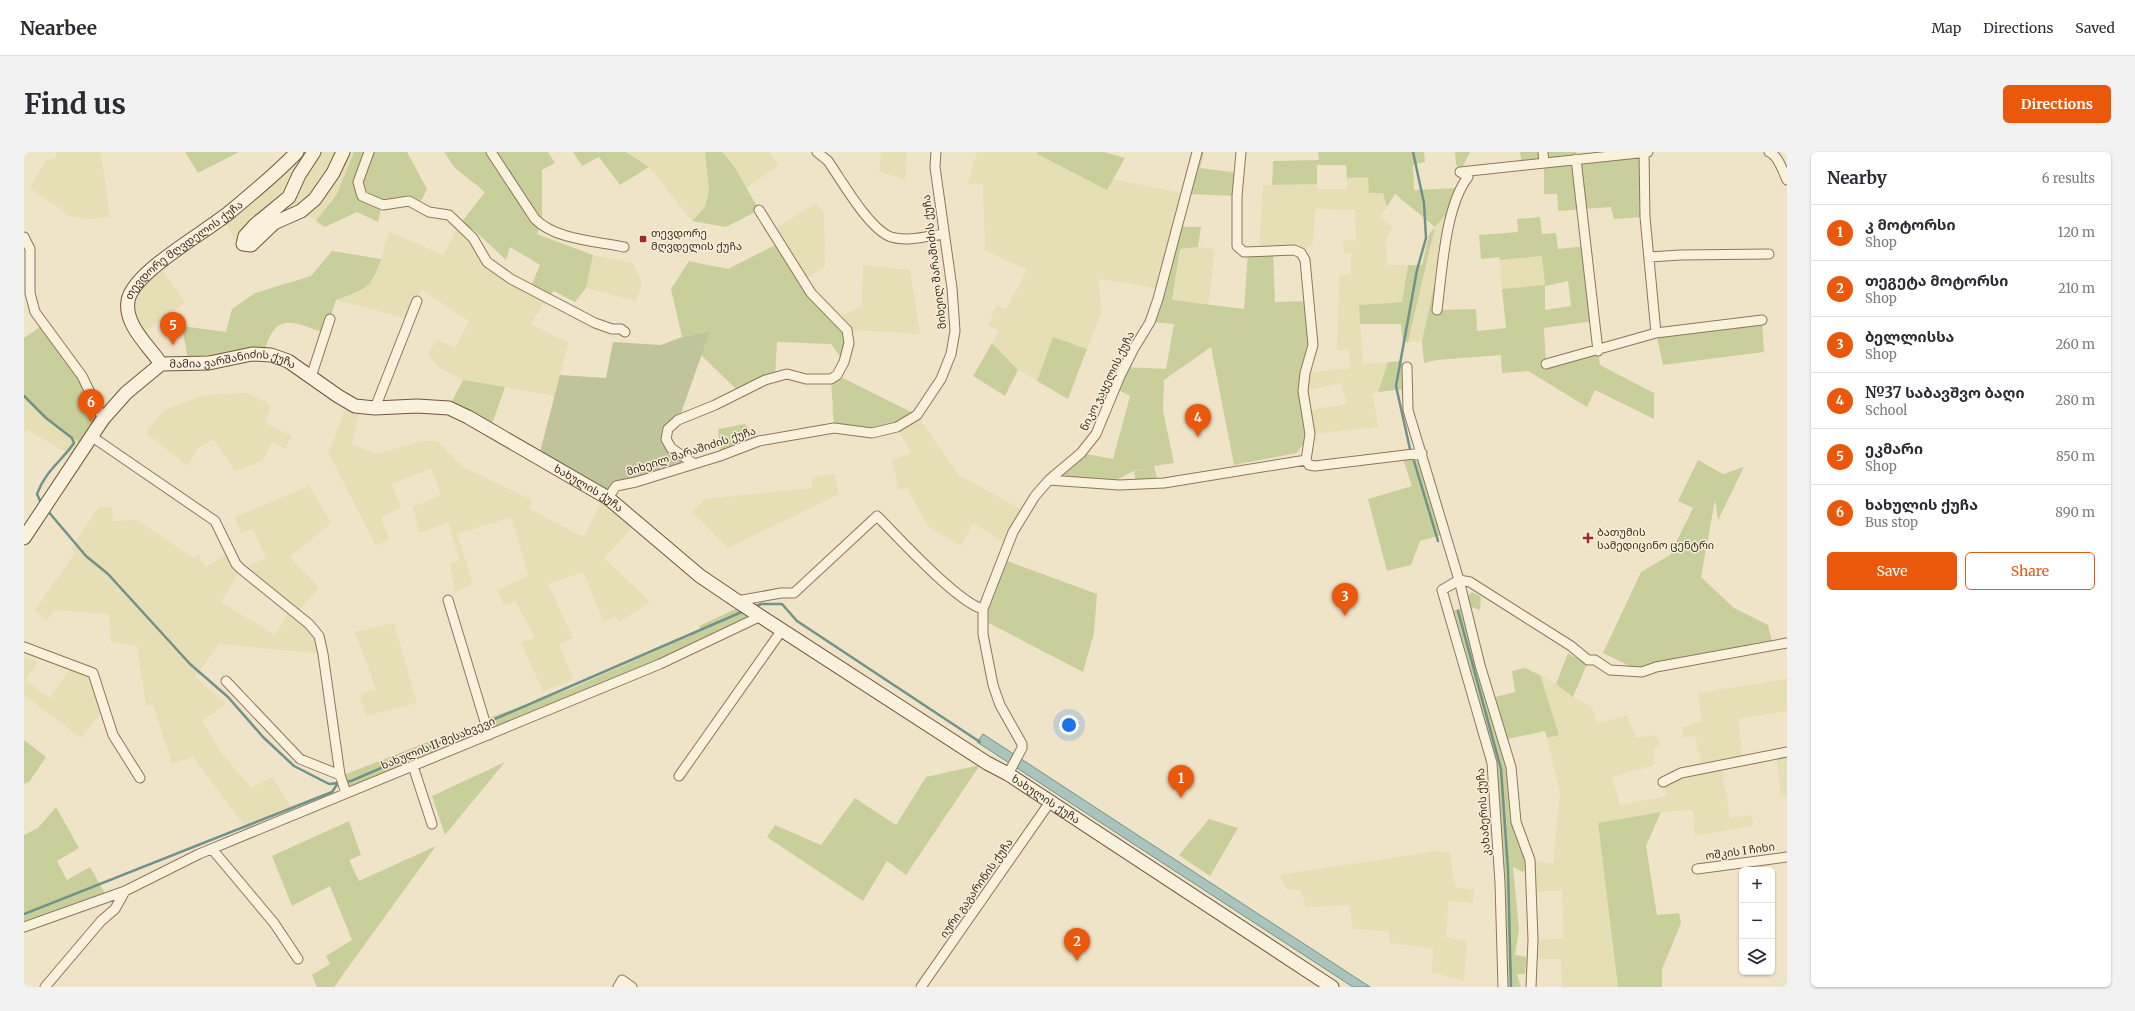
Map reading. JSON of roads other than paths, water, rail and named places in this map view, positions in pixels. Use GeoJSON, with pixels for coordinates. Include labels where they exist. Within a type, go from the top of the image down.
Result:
{"type":"FeatureCollection","features":[{"type":"Feature","properties":{"kind":"street","name":"თევდორე მღვდელის ქუჩა"},"geometry":{"type":"LineString","coordinates":[[162,364],[140,336],[130,318],[128,302],[131,292],[145,274],[186,242],[231,212],[297,152]]}},
{"type":"Feature","properties":{"kind":"street"},"geometry":{"type":"LineString","coordinates":[[314,152],[299,175],[289,197],[255,225],[245,236],[243,244],[251,245],[274,223],[301,211],[315,199],[333,173],[343,152]]}},
{"type":"Feature","properties":{"kind":"street"},"geometry":{"type":"LineString","coordinates":[[369,152],[358,182],[362,196],[383,205],[409,201],[429,212],[449,215],[473,238],[487,262],[511,279],[595,322],[612,329],[621,329],[625,332]]}},
{"type":"Feature","properties":{"kind":"street"},"geometry":{"type":"LineString","coordinates":[[491,152],[535,218],[543,227],[564,235],[624,247]]}},
{"type":"Feature","properties":{"kind":"street"},"geometry":{"type":"LineString","coordinates":[[817,152],[828,161],[879,230],[892,237],[909,238],[944,234]]}},
{"type":"Feature","properties":{"kind":"street","name":"მიხეილ შარაშიძის ქუჩა"},"geometry":{"type":"LineString","coordinates":[[608,498],[616,486],[636,482],[720,456],[759,441],[834,428],[872,433],[897,427],[917,415],[940,379],[951,354],[955,331],[952,288],[935,167],[936,152]]}},
{"type":"Feature","properties":{"kind":"street","name":"ნიკო ჯაყელის ქუჩა"},"geometry":{"type":"LineString","coordinates":[[1008,774],[1020,752],[1022,744],[1000,705],[993,685],[984,640],[983,609],[1013,532],[1036,496],[1049,480],[1081,452],[1096,434],[1133,350],[1150,322],[1198,152]]}},
{"type":"Feature","properties":{"kind":"street"},"geometry":{"type":"LineString","coordinates":[[1241,152],[1237,196],[1237,246],[1244,252],[1294,250],[1301,253],[1305,260],[1313,344],[1305,373],[1303,392],[1310,434],[1306,460],[1309,465],[1314,466],[1422,454]]}},
{"type":"Feature","properties":{"kind":"street"},"geometry":{"type":"LineString","coordinates":[[1543,152],[1544,163]]}},
{"type":"Feature","properties":{"kind":"street"},"geometry":{"type":"LineString","coordinates":[[1644,152],[1645,217],[1656,333]]}},
{"type":"Feature","properties":{"kind":"street"},"geometry":{"type":"LineString","coordinates":[[1437,310],[1452,208],[1459,188],[1468,178],[1460,172],[1648,152]]}},
{"type":"Feature","properties":{"kind":"street"},"geometry":{"type":"LineString","coordinates":[[1768,152],[1772,153],[1778,161],[1787,180]]}},
{"type":"Feature","properties":{"kind":"street"},"geometry":{"type":"LineString","coordinates":[[1576,159],[1598,351]]}},
{"type":"Feature","properties":{"kind":"street"},"geometry":{"type":"LineString","coordinates":[[693,464],[671,448],[666,439],[668,429],[678,420],[715,405],[765,380],[787,374],[806,379],[831,379],[837,375],[849,343],[846,330],[811,293],[760,210]]}},
{"type":"Feature","properties":{"kind":"street"},"geometry":{"type":"LineString","coordinates":[[24,237],[30,249],[30,293],[35,312],[82,376],[103,419]]}},
{"type":"Feature","properties":{"kind":"street"},"geometry":{"type":"LineString","coordinates":[[1649,257],[1769,254]]}},
{"type":"Feature","properties":{"kind":"street"},"geometry":{"type":"LineString","coordinates":[[375,408],[417,301]]}},
{"type":"Feature","properties":{"kind":"street"},"geometry":{"type":"LineString","coordinates":[[311,377],[330,319]]}},
{"type":"Feature","properties":{"kind":"street"},"geometry":{"type":"LineString","coordinates":[[1546,364],[1598,351],[1656,333],[1762,320]]}},
{"type":"Feature","properties":{"kind":"street","name":"მამია ვარშანიძის ქუჩა"},"geometry":{"type":"LineString","coordinates":[[24,538],[103,419],[126,393],[162,364],[209,363],[252,354],[271,355],[288,361],[355,406],[375,408],[417,406]]}},
{"type":"Feature","properties":{"kind":"street"},"geometry":{"type":"LineString","coordinates":[[1407,367],[1408,410],[1459,580],[1480,664],[1511,767],[1516,822],[1530,860],[1533,940],[1531,987]]}},
{"type":"Feature","properties":{"kind":"street","name":"ხახულის ქუჩა"},"geometry":{"type":"LineString","coordinates":[[417,406],[448,408],[468,417],[608,498],[700,576],[1008,774],[1326,985]]}},
{"type":"Feature","properties":{"kind":"street"},"geometry":{"type":"LineString","coordinates":[[91,436],[215,521],[236,564],[309,624],[319,636],[340,775],[346,793]]}},
{"type":"Feature","properties":{"kind":"street"},"geometry":{"type":"LineString","coordinates":[[1049,480],[1119,485],[1164,483],[1306,460]]}},
{"type":"Feature","properties":{"kind":"street"},"geometry":{"type":"LineString","coordinates":[[740,603],[781,593],[794,593],[877,516],[914,553],[959,594],[976,607],[983,609]]}},
{"type":"Feature","properties":{"kind":"street"},"geometry":{"type":"LineString","coordinates":[[1459,580],[1470,582],[1571,646],[1588,660],[1595,660],[1610,670],[1642,672],[1656,667],[1787,643]]}},
{"type":"Feature","properties":{"kind":"street","name":"კახაბერის ქუჩა"},"geometry":{"type":"LineString","coordinates":[[1459,580],[1442,590],[1492,763],[1500,898],[1503,987]]}},
{"type":"Feature","properties":{"kind":"street"},"geometry":{"type":"LineString","coordinates":[[448,600],[489,735]]}},
{"type":"Feature","properties":{"kind":"street","name":"ხახულის II შესახვევი"},"geometry":{"type":"LineString","coordinates":[[24,927],[124,891],[212,849],[660,664],[759,615]]}},
{"type":"Feature","properties":{"kind":"street"},"geometry":{"type":"LineString","coordinates":[[679,776],[782,630]]}},
{"type":"Feature","properties":{"kind":"street"},"geometry":{"type":"LineString","coordinates":[[24,646],[93,673],[113,735],[140,778]]}},
{"type":"Feature","properties":{"kind":"street"},"geometry":{"type":"LineString","coordinates":[[226,681],[300,760],[340,775]]}},
{"type":"Feature","properties":{"kind":"street"},"geometry":{"type":"LineString","coordinates":[[1663,782],[1681,773],[1787,752]]}},
{"type":"Feature","properties":{"kind":"street"},"geometry":{"type":"LineString","coordinates":[[413,766],[432,824]]}},
{"type":"Feature","properties":{"kind":"street","name":"იური გაგარინის ქუჩა"},"geometry":{"type":"LineString","coordinates":[[921,987],[1050,802]]}},
{"type":"Feature","properties":{"kind":"street"},"geometry":{"type":"LineString","coordinates":[[212,849],[274,924],[298,959]]}},
{"type":"Feature","properties":{"kind":"street","name":"ოშკის I ჩიხი"},"geometry":{"type":"LineString","coordinates":[[1697,869],[1787,857]]}},
{"type":"Feature","properties":{"kind":"street"},"geometry":{"type":"LineString","coordinates":[[45,987],[101,921],[115,909],[124,891]]}},
{"type":"Feature","properties":{"kind":"street"},"geometry":{"type":"LineString","coordinates":[[618,987],[622,980],[632,987]]}},
{"type":"Feature","properties":{"kind":"water"},"geometry":{"type":"Polygon","coordinates":[[[983,734],[1370,987],[1353,987],[977,742],[983,734]]]}},
{"type":"Feature","properties":{"kind":"waterway"},"geometry":{"type":"LineString","coordinates":[[1410,449],[1396,386],[1417,270],[1426,238],[1424,203],[1413,152]]}},
{"type":"Feature","properties":{"kind":"waterway"},"geometry":{"type":"LineString","coordinates":[[24,396],[46,418],[72,438],[74,443],[49,473],[41,486],[37,494],[41,503]]}},
{"type":"Feature","properties":{"kind":"waterway"},"geometry":{"type":"LineString","coordinates":[[1414,461],[1438,541]]}},
{"type":"Feature","properties":{"kind":"waterway"},"geometry":{"type":"LineString","coordinates":[[47,510],[86,556],[108,574],[190,664],[228,697],[263,737],[294,766],[329,784],[339,783]]}},
{"type":"Feature","properties":{"kind":"waterway"},"geometry":{"type":"LineString","coordinates":[[754,607],[761,604],[782,604],[797,621],[980,742]]}},
{"type":"Feature","properties":{"kind":"waterway"},"geometry":{"type":"LineString","coordinates":[[488,722],[744,611]]}},
{"type":"Feature","properties":{"kind":"waterway"},"geometry":{"type":"LineString","coordinates":[[1458,611],[1501,769],[1508,870],[1511,987]]}},
{"type":"Feature","properties":{"kind":"waterway"},"geometry":{"type":"LineString","coordinates":[[344,782],[351,781],[483,724]]}},
{"type":"Feature","properties":{"kind":"waterway"},"geometry":{"type":"LineString","coordinates":[[24,914],[332,792],[338,783]]}},
{"type":"Feature","properties":{"kind":"place","name":"თევდორე მღვდელის ქუჩა"},"geometry":{"type":"Point","coordinates":[643,239]}},
{"type":"Feature","properties":{"kind":"place","name":"ეკმარი"},"geometry":{"type":"Point","coordinates":[173,345]}},
{"type":"Feature","properties":{"kind":"place","name":"ხახულის ქუჩა"},"geometry":{"type":"Point","coordinates":[91,422]}},
{"type":"Feature","properties":{"kind":"place","name":"№37 საბავშვო ბაღი"},"geometry":{"type":"Point","coordinates":[1198,437]}},
{"type":"Feature","properties":{"kind":"place","name":"ბათუმის სამედიცინო ცენტრი"},"geometry":{"type":"Point","coordinates":[1588,538]}},
{"type":"Feature","properties":{"kind":"place","name":"ბელლისსა"},"geometry":{"type":"Point","coordinates":[1345,616]}},
{"type":"Feature","properties":{"kind":"place","name":"კ მოტორსი"},"geometry":{"type":"Point","coordinates":[1181,798]}},
{"type":"Feature","properties":{"kind":"place","name":"თეგეტა მოტორსი"},"geometry":{"type":"Point","coordinates":[1077,961]}}]}
